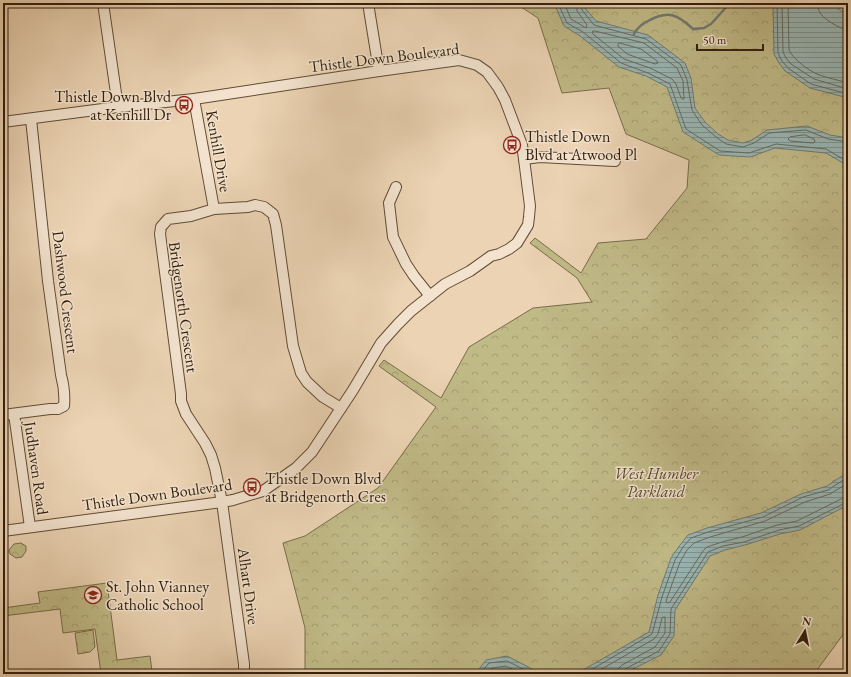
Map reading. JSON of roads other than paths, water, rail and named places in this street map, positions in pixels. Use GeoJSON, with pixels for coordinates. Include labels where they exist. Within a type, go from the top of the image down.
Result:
{"type":"FeatureCollection","features":[{"type":"Feature","properties":{"kind":"street"},"geometry":{"type":"LineString","coordinates":[[103,3],[118,107]]}},
{"type":"Feature","properties":{"kind":"street"},"geometry":{"type":"LineString","coordinates":[[368,3],[379,71]]}},
{"type":"Feature","properties":{"kind":"street","name":"Thistle Down Boulevard"},"geometry":{"type":"LineString","coordinates":[[3,122],[194,99],[459,60],[476,65],[487,72],[505,100],[522,145],[530,206],[528,224],[517,243],[499,254],[490,256],[470,271],[445,284],[411,311],[381,343],[312,452],[296,468],[263,491],[222,502],[3,531]]}},
{"type":"Feature","properties":{"kind":"street","name":"Kenhill Drive"},"geometry":{"type":"LineString","coordinates":[[194,99],[214,209]]}},
{"type":"Feature","properties":{"kind":"street","name":"Dashwood Crescent"},"geometry":{"type":"LineString","coordinates":[[3,415],[58,409],[64,406],[65,396],[48,281],[31,119]]}},
{"type":"Feature","properties":{"kind":"street"},"geometry":{"type":"LineString","coordinates":[[524,159],[546,157],[616,161]]}},
{"type":"Feature","properties":{"kind":"street"},"geometry":{"type":"LineString","coordinates":[[396,187],[389,203],[393,237],[406,264],[430,296]]}},
{"type":"Feature","properties":{"kind":"street","name":"Bridgenorth Crescent"},"geometry":{"type":"LineString","coordinates":[[222,502],[211,455],[186,414],[181,401],[160,234],[161,227],[168,219],[191,216],[214,209],[248,207],[255,205],[264,207],[273,214],[276,225],[293,346],[301,373],[307,382],[323,398],[341,408]]}},
{"type":"Feature","properties":{"kind":"street","name":"Judhaven Road"},"geometry":{"type":"LineString","coordinates":[[14,414],[30,527]]}},
{"type":"Feature","properties":{"kind":"street","name":"Alhart Drive"},"geometry":{"type":"LineString","coordinates":[[222,502],[244,664],[244,674]]}},
{"type":"Feature","properties":{"kind":"water"},"geometry":{"type":"Polygon","coordinates":[[[554,3],[588,3],[585,8],[596,21],[648,35],[685,63],[691,78],[695,108],[705,122],[718,134],[728,140],[743,143],[752,140],[767,130],[807,126],[830,135],[848,138],[848,166],[826,153],[775,148],[750,157],[719,155],[683,132],[667,87],[646,76],[619,67],[580,36],[564,26],[554,3]]]}},
{"type":"Feature","properties":{"kind":"water"},"geometry":{"type":"Polygon","coordinates":[[[773,3],[831,3],[848,16],[848,98],[810,88],[785,71],[774,54],[773,3]]]}},
{"type":"Feature","properties":{"kind":"water"},"geometry":{"type":"Polygon","coordinates":[[[848,472],[848,505],[800,530],[780,534],[725,550],[710,556],[675,610],[674,636],[661,655],[623,674],[576,674],[649,632],[658,595],[671,558],[688,535],[707,528],[761,513],[801,494],[827,486],[848,472]]]}},
{"type":"Feature","properties":{"kind":"water"},"geometry":{"type":"Polygon","coordinates":[[[507,656],[542,674],[475,674],[486,660],[507,656]]]}},
{"type":"Feature","properties":{"kind":"waterway"},"geometry":{"type":"LineString","coordinates":[[634,34],[638,28],[646,22],[667,15],[677,17],[693,29],[704,28],[711,24],[730,3]]}},
{"type":"Feature","properties":{"kind":"place","name":"Thistle Down Blvd at Kenhill Dr"},"geometry":{"type":"Point","coordinates":[184,105]}},
{"type":"Feature","properties":{"kind":"place","name":"Thistle Down Blvd at Atwood Pl"},"geometry":{"type":"Point","coordinates":[512,145]}},
{"type":"Feature","properties":{"kind":"place","name":"Thistle Down Blvd at Bridgenorth Cres"},"geometry":{"type":"Point","coordinates":[252,487]}},
{"type":"Feature","properties":{"kind":"place","name":"St. John Vianney Catholic School"},"geometry":{"type":"Point","coordinates":[93,595]}},
{"type":"Feature","properties":{"kind":"park label","name":"West Humber Parkland"},"geometry":{"type":"Point","coordinates":[656,482]}}]}
